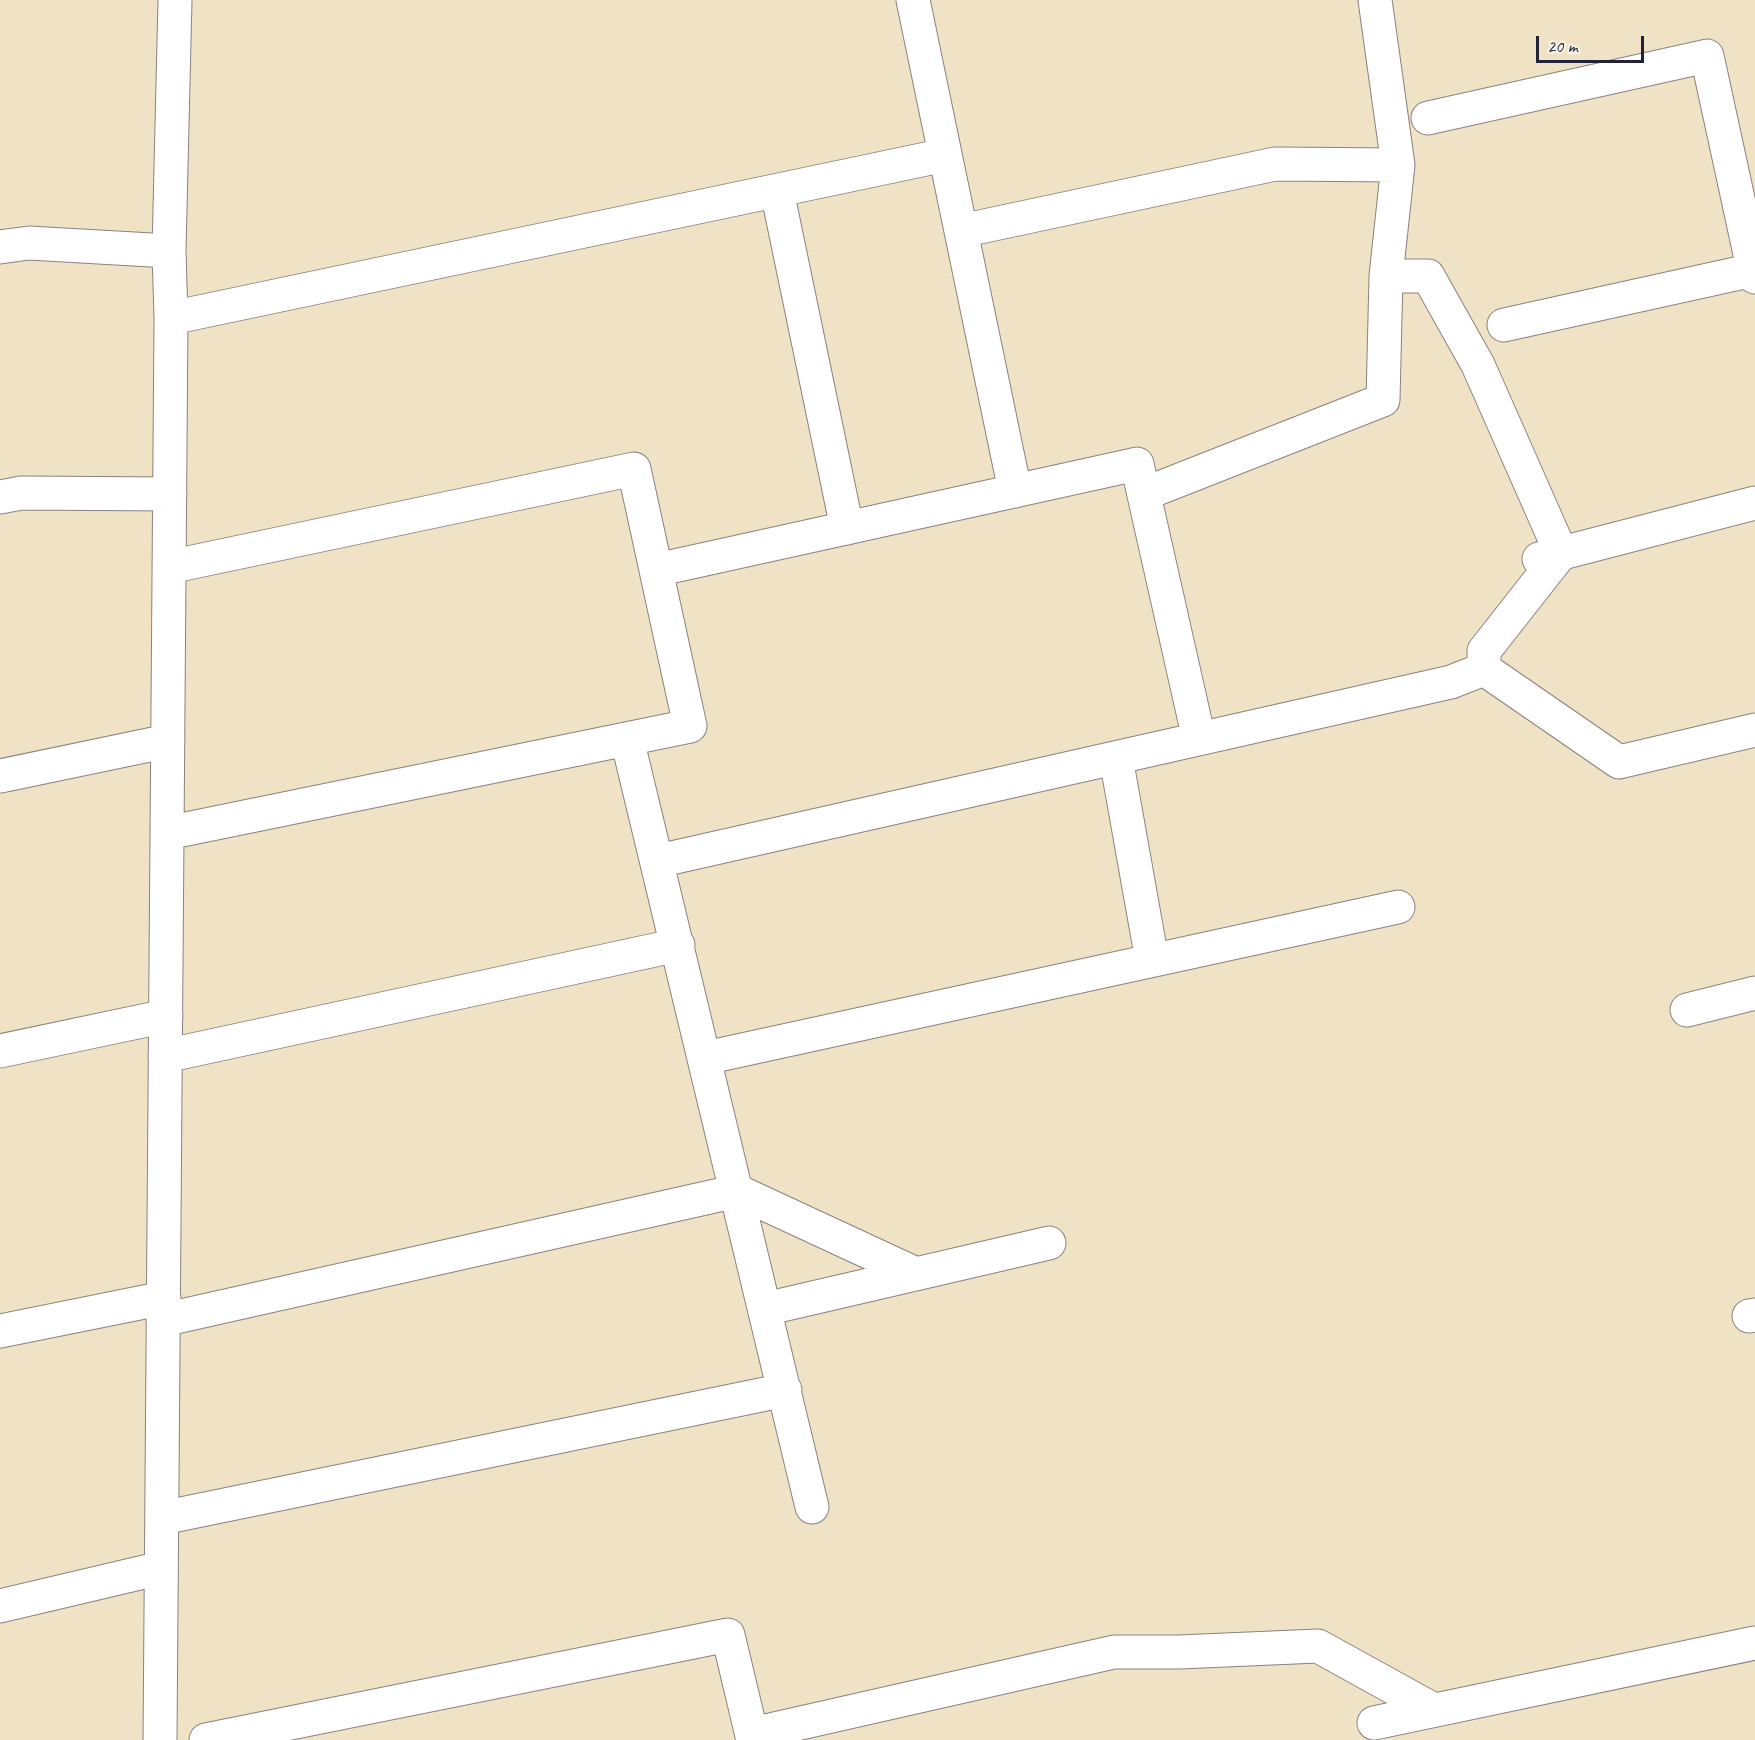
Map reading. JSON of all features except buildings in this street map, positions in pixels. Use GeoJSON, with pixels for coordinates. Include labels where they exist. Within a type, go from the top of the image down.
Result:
{"type":"FeatureCollection","features":[{"type":"Feature","properties":{"kind":"street"},"geometry":{"type":"LineString","coordinates":[[160,1740],[170,494],[169,251],[175,0]]}},
{"type":"Feature","properties":{"kind":"street"},"geometry":{"type":"LineString","coordinates":[[913,0],[1014,491]]}},
{"type":"Feature","properties":{"kind":"street"},"geometry":{"type":"LineString","coordinates":[[1144,494],[1383,400],[1386,276],[1398,165],[1375,0]]}},
{"type":"Feature","properties":{"kind":"street"},"geometry":{"type":"LineString","coordinates":[[1428,118],[1707,56],[1743,159],[1754,274],[1504,325]]}},
{"type":"Feature","properties":{"kind":"street"},"geometry":{"type":"LineString","coordinates":[[171,318],[945,155]]}},
{"type":"Feature","properties":{"kind":"street"},"geometry":{"type":"LineString","coordinates":[[961,231],[1275,164],[1398,165]]}},
{"type":"Feature","properties":{"kind":"street"},"geometry":{"type":"LineString","coordinates":[[777,191],[847,528]]}},
{"type":"Feature","properties":{"kind":"street"},"geometry":{"type":"LineString","coordinates":[[0,248],[29,243],[169,251]]}},
{"type":"Feature","properties":{"kind":"street"},"geometry":{"type":"LineString","coordinates":[[1386,276],[1428,276],[1478,365],[1561,553]]}},
{"type":"Feature","properties":{"kind":"street"},"geometry":{"type":"LineString","coordinates":[[656,570],[1137,464],[1199,740]]}},
{"type":"Feature","properties":{"kind":"street"},"geometry":{"type":"LineString","coordinates":[[167,833],[690,726],[634,469],[169,567]]}},
{"type":"Feature","properties":{"kind":"street"},"geometry":{"type":"LineString","coordinates":[[0,497],[21,493],[170,494]]}},
{"type":"Feature","properties":{"kind":"street"},"geometry":{"type":"LineString","coordinates":[[1529,561],[1755,503]]}},
{"type":"Feature","properties":{"kind":"street"},"geometry":{"type":"LineString","coordinates":[[1484,669],[1484,651],[1561,553]]}},
{"type":"Feature","properties":{"kind":"street"},"geometry":{"type":"LineString","coordinates":[[658,861],[1451,682],[1484,669]]}},
{"type":"Feature","properties":{"kind":"street"},"geometry":{"type":"LineString","coordinates":[[1484,669],[1619,762],[1755,730]]}},
{"type":"Feature","properties":{"kind":"street"},"geometry":{"type":"LineString","coordinates":[[627,739],[812,1507]]}},
{"type":"Feature","properties":{"kind":"street"},"geometry":{"type":"LineString","coordinates":[[0,776],[168,741]]}},
{"type":"Feature","properties":{"kind":"street"},"geometry":{"type":"LineString","coordinates":[[1116,758],[1152,960]]}},
{"type":"Feature","properties":{"kind":"street"},"geometry":{"type":"LineString","coordinates":[[705,1058],[1398,907]]}},
{"type":"Feature","properties":{"kind":"street"},"geometry":{"type":"LineString","coordinates":[[165,1056],[678,945]]}},
{"type":"Feature","properties":{"kind":"street"},"geometry":{"type":"LineString","coordinates":[[1687,1010],[1755,993]]}},
{"type":"Feature","properties":{"kind":"street"},"geometry":{"type":"LineString","coordinates":[[0,1051],[166,1016]]}},
{"type":"Feature","properties":{"kind":"street"},"geometry":{"type":"LineString","coordinates":[[0,1331],[163,1309],[737,1191],[916,1274]]}},
{"type":"Feature","properties":{"kind":"street"},"geometry":{"type":"LineString","coordinates":[[765,1309],[1049,1243]]}},
{"type":"Feature","properties":{"kind":"street"},"geometry":{"type":"LineString","coordinates":[[162,1518],[785,1390]]}},
{"type":"Feature","properties":{"kind":"street"},"geometry":{"type":"LineString","coordinates":[[0,1606],[161,1569]]}},
{"type":"Feature","properties":{"kind":"street"},"geometry":{"type":"LineString","coordinates":[[206,1740],[728,1635],[752,1737],[1114,1652],[1179,1652],[1318,1646],[1434,1710]]}},
{"type":"Feature","properties":{"kind":"street"},"geometry":{"type":"LineString","coordinates":[[1374,1723],[1755,1643]]}}]}
